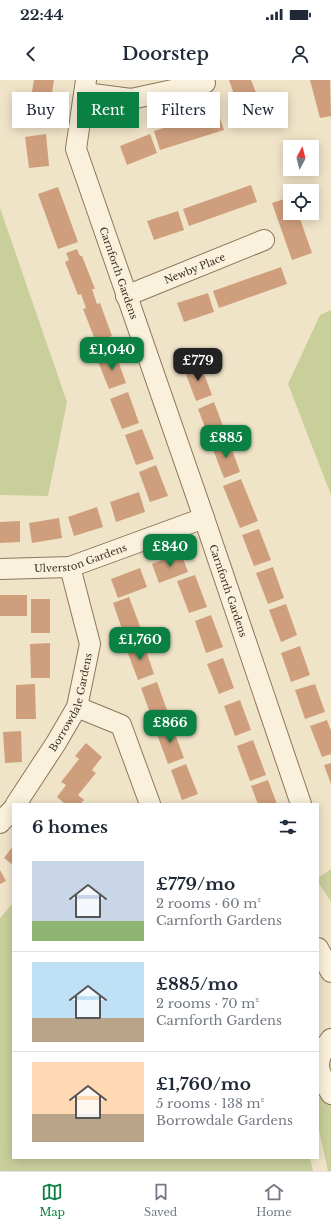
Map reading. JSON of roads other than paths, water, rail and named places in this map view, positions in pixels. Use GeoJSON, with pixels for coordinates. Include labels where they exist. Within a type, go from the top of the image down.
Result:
{"type":"FeatureCollection","features":[{"type":"Feature","properties":{"kind":"street"},"geometry":{"type":"LineString","coordinates":[[85,86],[131,99],[205,83]]}},
{"type":"Feature","properties":{"kind":"street","name":"Carnforth Gardens"},"geometry":{"type":"LineString","coordinates":[[85,86],[76,149],[301,803]]}},
{"type":"Feature","properties":{"kind":"street","name":"Newby Place"},"geometry":{"type":"LineString","coordinates":[[126,296],[264,240]]}},
{"type":"Feature","properties":{"kind":"street","name":"Ulverston Gardens"},"geometry":{"type":"LineString","coordinates":[[0,569],[70,567],[204,518]]}},
{"type":"Feature","properties":{"kind":"street","name":"Borrowdale Gardens"},"geometry":{"type":"LineString","coordinates":[[17,803],[78,707],[90,644],[70,567]]}},
{"type":"Feature","properties":{"kind":"street"},"geometry":{"type":"LineString","coordinates":[[78,707],[121,725],[150,803]]}},
{"type":"Feature","properties":{"kind":"street"},"geometry":{"type":"LineString","coordinates":[[0,823],[12,810]]}},
{"type":"Feature","properties":{"kind":"street"},"geometry":{"type":"LineString","coordinates":[[319,950],[331,972]]}},
{"type":"Feature","properties":{"kind":"street"},"geometry":{"type":"LineString","coordinates":[[331,1039],[319,1057],[319,1073],[331,1094]]}}]}
